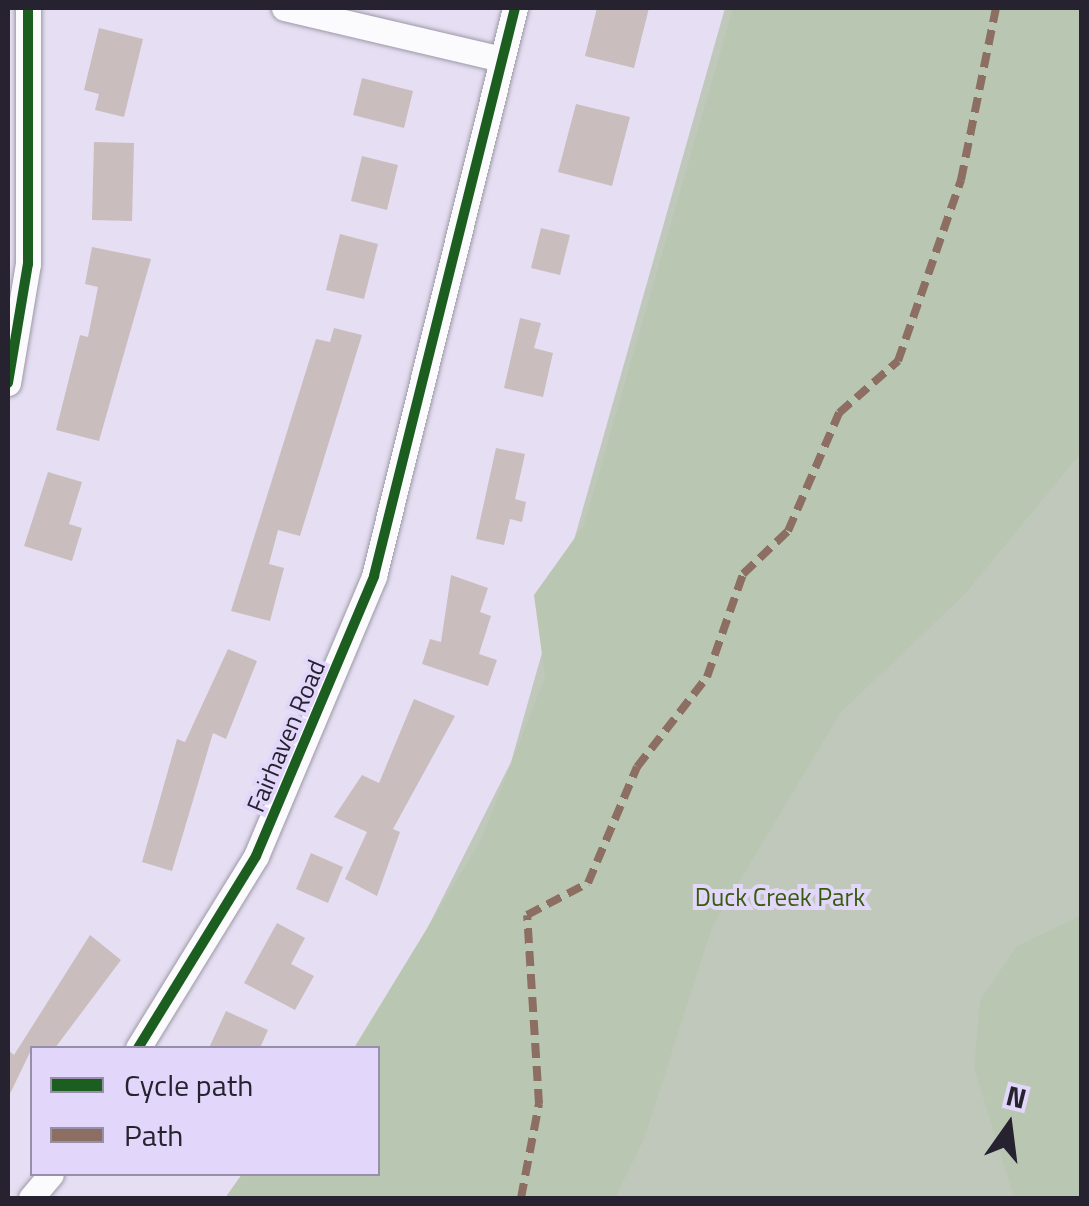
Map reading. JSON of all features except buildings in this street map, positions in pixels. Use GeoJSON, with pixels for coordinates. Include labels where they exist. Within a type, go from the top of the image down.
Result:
{"type":"FeatureCollection","features":[{"type":"Feature","properties":{"kind":"street"},"geometry":{"type":"LineString","coordinates":[[8,383],[28,264],[28,8]]}},
{"type":"Feature","properties":{"kind":"street"},"geometry":{"type":"LineString","coordinates":[[284,8],[501,60]]}},
{"type":"Feature","properties":{"kind":"street","name":"Fairhaven Road"},"geometry":{"type":"LineString","coordinates":[[139,1046],[256,856],[374,576],[515,8]]}},
{"type":"Feature","properties":{"kind":"street"},"geometry":{"type":"LineString","coordinates":[[32,1198],[49,1176]]}},
{"type":"Feature","properties":{"kind":"green space","name":"Duck Creek Park"},"geometry":{"type":"Polygon","coordinates":[[[725,8],[1081,8],[1081,1198],[272,1198],[380,1176],[380,1046],[368,1046],[511,762],[725,8]]]}},
{"type":"Feature","properties":{"kind":"green space","name":"Duck Creek Park"},"geometry":{"type":"Polygon","coordinates":[[[733,8],[1081,8],[1081,453],[964,595],[841,712],[712,927],[644,1139],[615,1198],[225,1198],[241,1176],[380,1176],[380,1046],[355,1046],[481,840],[545,677],[534,595],[584,525],[733,8]]]}},
{"type":"Feature","properties":{"kind":"green space"},"geometry":{"type":"Polygon","coordinates":[[[1081,916],[1081,1198],[1014,1198],[974,1068],[980,1000],[1017,946],[1081,916]]]}},
{"type":"Feature","properties":{"kind":"marked path"},"geometry":{"type":"LineString","coordinates":[[521,1198],[539,1104],[527,915],[588,883],[637,767],[707,677],[743,574],[788,531],[839,413],[898,361],[961,180],[996,8]]}},
{"type":"Feature","properties":{"kind":"cycle path"},"geometry":{"type":"LineString","coordinates":[[8,383],[28,264],[28,8]]}},
{"type":"Feature","properties":{"kind":"cycle path"},"geometry":{"type":"LineString","coordinates":[[139,1046],[256,856],[374,576],[515,8]]}}]}
